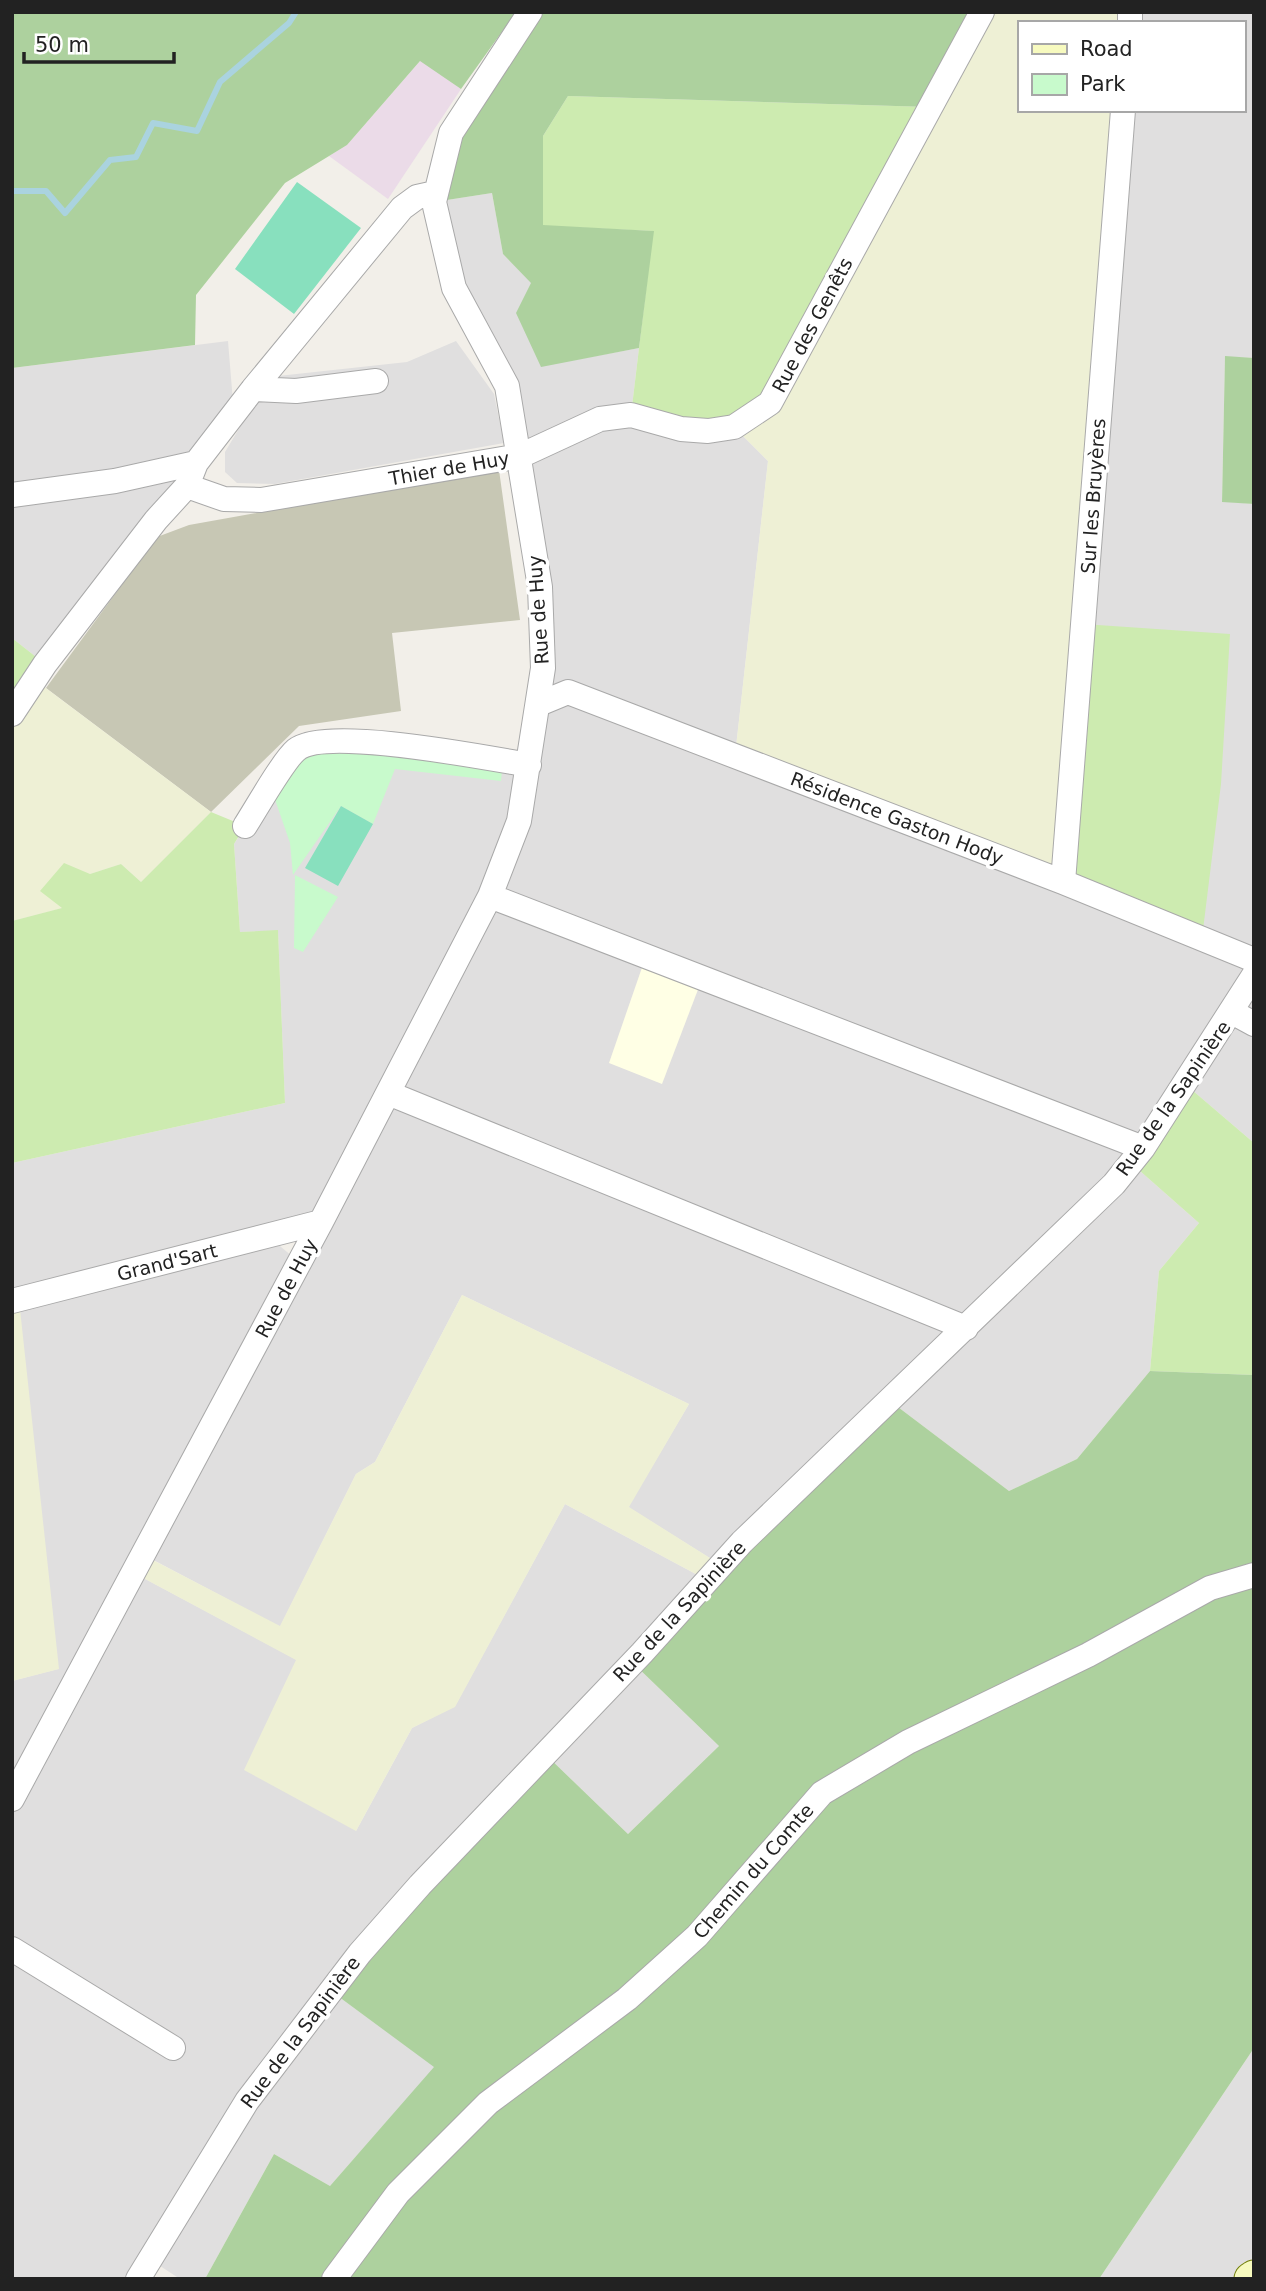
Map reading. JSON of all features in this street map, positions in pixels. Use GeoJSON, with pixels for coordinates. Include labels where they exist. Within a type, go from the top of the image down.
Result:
{"type":"FeatureCollection","features":[{"type":"Feature","properties":{"kind":"street","name":"Thier de Huy"},"geometry":{"type":"LineString","coordinates":[[192,474],[224,499],[261,500],[520,456],[507,386],[454,288],[435,193],[450,133],[530,12]]}},
{"type":"Feature","properties":{"kind":"street","name":"Rue des Genêts"},"geometry":{"type":"LineString","coordinates":[[520,456],[600,419],[631,415],[681,429],[708,431],[734,427],[770,403],[982,12]]}},
{"type":"Feature","properties":{"kind":"street","name":"Sur les Bruyères"},"geometry":{"type":"LineString","coordinates":[[1063,882],[1123,112]]}},
{"type":"Feature","properties":{"kind":"street"},"geometry":{"type":"LineString","coordinates":[[12,714],[45,664],[192,474],[253,388],[292,345],[402,208],[417,197],[435,193]]}},
{"type":"Feature","properties":{"kind":"street"},"geometry":{"type":"LineString","coordinates":[[253,388],[296,391],[376,381]]}},
{"type":"Feature","properties":{"kind":"street","name":"Rue de Huy"},"geometry":{"type":"LineString","coordinates":[[12,1799],[388,1094],[490,896],[519,821],[540,704],[544,657],[540,587],[520,456]]}},
{"type":"Feature","properties":{"kind":"street"},"geometry":{"type":"LineString","coordinates":[[12,495],[192,474]]}},
{"type":"Feature","properties":{"kind":"street","name":"Résidence Gaston Hody"},"geometry":{"type":"LineString","coordinates":[[540,704],[568,692],[1063,882],[1254,960]]}},
{"type":"Feature","properties":{"kind":"street"},"geometry":{"type":"LineString","coordinates":[[245,826],[296,750],[317,741],[358,741],[529,765]]}},
{"type":"Feature","properties":{"kind":"street"},"geometry":{"type":"LineString","coordinates":[[490,896],[1143,1148]]}},
{"type":"Feature","properties":{"kind":"street","name":"Rue de la Sapinière"},"geometry":{"type":"LineString","coordinates":[[138,2279],[247,2101],[360,1953],[742,1542],[1114,1184],[1243,1018],[1254,975]]}},
{"type":"Feature","properties":{"kind":"street"},"geometry":{"type":"LineString","coordinates":[[388,1094],[966,1328]]}},
{"type":"Feature","properties":{"kind":"street","name":"Grand'Sart"},"geometry":{"type":"LineString","coordinates":[[12,1301],[321,1222]]}},
{"type":"Feature","properties":{"kind":"street","name":"Chemin du Comte"},"geometry":{"type":"LineString","coordinates":[[334,2279],[398,2193],[488,2103],[627,1999],[697,1936],[822,1793],[908,1742],[1088,1655],[1210,1588],[1254,1575]]}},
{"type":"Feature","properties":{"kind":"street"},"geometry":{"type":"LineString","coordinates":[[12,1949],[173,2048]]}},
{"type":"Feature","properties":{"kind":"shaded area"},"geometry":{"type":"Polygon","coordinates":[[[982,12],[1130,12],[1130,21],[1018,21],[1018,112],[1123,112],[1063,882],[735,756],[768,461],[734,427],[982,12]]]}},
{"type":"Feature","properties":{"kind":"shaded area"},"geometry":{"type":"Polygon","coordinates":[[[1130,12],[1254,12],[1254,358],[1225,357],[1222,501],[1254,504],[1254,1143],[1185,1084],[1131,1163],[1199,1223],[1159,1271],[1150,1371],[1077,1459],[1009,1491],[890,1401],[721,1565],[628,1507],[689,1404],[462,1295],[375,1462],[356,1474],[280,1627],[144,1555],[134,1573],[297,1660],[356,1831],[412,1728],[455,1706],[565,1504],[707,1580],[633,1663],[719,1746],[628,1834],[545,1754],[331,1991],[435,2067],[330,2186],[274,2154],[205,2279],[180,2279],[151,2260],[138,2279],[12,2279],[12,1681],[58,1669],[12,1301],[12,1163],[285,1103],[278,931],[240,932],[234,844],[296,750],[529,765],[539,704],[520,456],[434,202],[492,193],[503,254],[532,283],[541,366],[639,348],[631,415],[734,427],[768,461],[735,756],[1083,624],[1123,112],[1245,112],[1245,21],[1130,21],[1130,12]],[[321,1223],[268,1236],[299,1262],[321,1223]]]}},
{"type":"Feature","properties":{"kind":"shaded area"},"geometry":{"type":"Polygon","coordinates":[[[421,60],[461,89],[388,199],[329,156],[347,145],[421,60]]]}},
{"type":"Feature","properties":{"kind":"shaded area"},"geometry":{"type":"Polygon","coordinates":[[[228,341],[234,414],[187,486],[45,664],[12,638],[12,368],[228,341]]]}},
{"type":"Feature","properties":{"kind":"shaded area"},"geometry":{"type":"Polygon","coordinates":[[[456,341],[494,394],[504,443],[275,484],[237,483],[225,472],[225,452],[255,402],[278,376],[407,362],[456,341]]]}},
{"type":"Feature","properties":{"kind":"shaded area"},"geometry":{"type":"Polygon","coordinates":[[[499,470],[520,620],[392,633],[401,711],[299,726],[211,812],[46,688],[157,537],[189,525],[499,470]]]}},
{"type":"Feature","properties":{"kind":"shaded area"},"geometry":{"type":"Polygon","coordinates":[[[35,680],[211,812],[141,882],[121,864],[90,874],[63,908],[12,921],[12,714],[35,680]]]}},
{"type":"Feature","properties":{"kind":"shaded area"},"geometry":{"type":"Polygon","coordinates":[[[646,956],[702,979],[662,1084],[609,1063],[646,956]]]}},
{"type":"Feature","properties":{"kind":"shaded area"},"geometry":{"type":"Polygon","coordinates":[[[462,1295],[689,1404],[629,1507],[721,1565],[707,1580],[565,1504],[455,1707],[412,1728],[356,1831],[244,1770],[296,1660],[134,1573],[143,1555],[280,1626],[356,1474],[375,1462],[462,1295]]]}},
{"type":"Feature","properties":{"kind":"shaded area"},"geometry":{"type":"Polygon","coordinates":[[[19,1300],[59,1669],[12,1681],[12,1301],[19,1300]]]}},
{"type":"Feature","properties":{"kind":"shaded area"},"geometry":{"type":"Polygon","coordinates":[[[1254,2048],[1254,2277],[1099,2279],[1254,2048]]]}},
{"type":"Feature","properties":{"kind":"green space"},"geometry":{"type":"Polygon","coordinates":[[[12,12],[516,12],[461,89],[420,61],[347,145],[285,183],[196,295],[195,345],[12,368],[12,12]]]}},
{"type":"Feature","properties":{"kind":"green space"},"geometry":{"type":"Polygon","coordinates":[[[530,12],[982,12],[929,107],[568,96],[543,136],[543,225],[654,231],[639,348],[541,367],[516,313],[531,283],[503,254],[492,193],[434,202],[477,93],[530,12]]]}},
{"type":"Feature","properties":{"kind":"green space"},"geometry":{"type":"Polygon","coordinates":[[[568,96],[929,107],[770,403],[734,427],[631,415],[653,231],[543,226],[543,136],[568,96]]]}},
{"type":"Feature","properties":{"kind":"green space"},"geometry":{"type":"Polygon","coordinates":[[[297,182],[361,228],[294,314],[235,269],[297,182]]]}},
{"type":"Feature","properties":{"kind":"green space"},"geometry":{"type":"Polygon","coordinates":[[[1225,356],[1254,358],[1254,504],[1222,502],[1225,356]]]}},
{"type":"Feature","properties":{"kind":"green space"},"geometry":{"type":"Polygon","coordinates":[[[1083,624],[1230,634],[1221,784],[1202,938],[1063,882],[1083,624]]]}},
{"type":"Feature","properties":{"kind":"green space"},"geometry":{"type":"Polygon","coordinates":[[[12,638],[45,664],[12,714],[12,638]]]}},
{"type":"Feature","properties":{"kind":"green space"},"geometry":{"type":"Polygon","coordinates":[[[296,750],[503,760],[501,781],[395,769],[373,824],[341,806],[293,875],[290,843],[271,788],[296,750]]]}},
{"type":"Feature","properties":{"kind":"green space"},"geometry":{"type":"Polygon","coordinates":[[[341,806],[373,824],[338,886],[305,868],[341,806]]]}},
{"type":"Feature","properties":{"kind":"green space"},"geometry":{"type":"Polygon","coordinates":[[[211,812],[245,826],[234,844],[240,932],[278,930],[285,1103],[12,1163],[12,921],[62,908],[40,891],[64,863],[90,874],[121,864],[141,882],[211,812]]]}},
{"type":"Feature","properties":{"kind":"green space"},"geometry":{"type":"Polygon","coordinates":[[[295,875],[338,897],[303,952],[294,948],[295,875]]]}},
{"type":"Feature","properties":{"kind":"green space"},"geometry":{"type":"Polygon","coordinates":[[[1185,1084],[1254,1143],[1254,1375],[1150,1371],[1159,1271],[1199,1223],[1131,1163],[1185,1084]]]}},
{"type":"Feature","properties":{"kind":"green space"},"geometry":{"type":"Polygon","coordinates":[[[1150,1371],[1254,1375],[1254,2048],[1099,2279],[205,2279],[274,2154],[330,2186],[434,2067],[331,1991],[545,1754],[628,1834],[719,1746],[633,1663],[890,1401],[1009,1491],[1077,1459],[1150,1371]]]}},
{"type":"Feature","properties":{"kind":"waterway"},"geometry":{"type":"LineString","coordinates":[[12,191],[46,191],[65,213],[110,160],[136,157],[153,123],[197,131],[220,82],[289,23],[296,12]]}}]}
